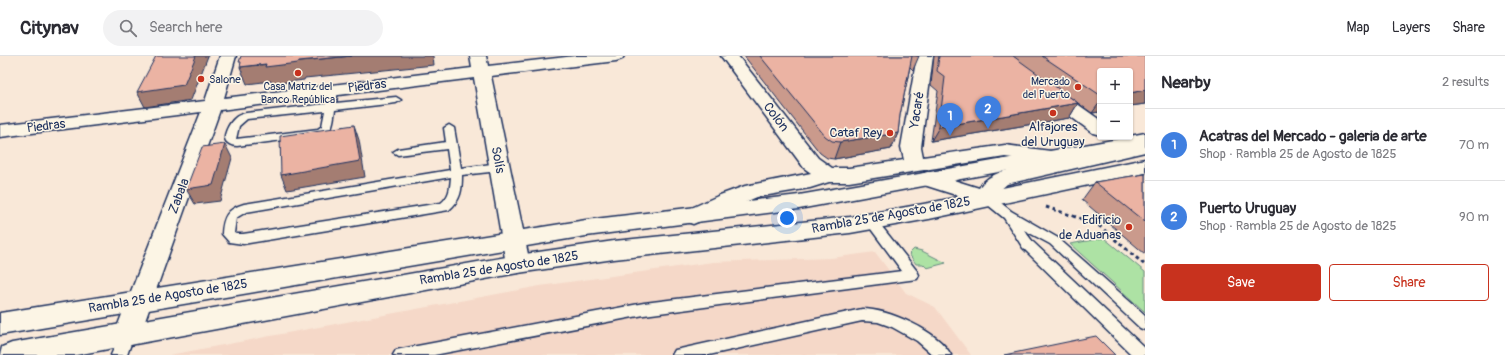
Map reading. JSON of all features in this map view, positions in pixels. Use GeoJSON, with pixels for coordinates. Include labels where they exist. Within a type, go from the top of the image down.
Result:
{"type":"FeatureCollection","features":[{"type":"Feature","properties":{"kind":"street","name":"Zabala"},"geometry":{"type":"LineString","coordinates":[[123,345],[213,104],[228,56]]}},
{"type":"Feature","properties":{"kind":"street","name":"Piedras"},"geometry":{"type":"LineString","coordinates":[[0,131],[213,104],[332,99],[480,64],[616,56]]}},
{"type":"Feature","properties":{"kind":"street","name":"Colón"},"geometry":{"type":"LineString","coordinates":[[729,56],[811,163],[826,175]]}},
{"type":"Feature","properties":{"kind":"street","name":"Yacaré"},"geometry":{"type":"LineString","coordinates":[[922,171],[910,147],[925,56]]}},
{"type":"Feature","properties":{"kind":"street","name":"Solís"},"geometry":{"type":"LineString","coordinates":[[480,64],[516,252]]}},
{"type":"Feature","properties":{"kind":"street"},"geometry":{"type":"LineString","coordinates":[[1037,83],[1097,127]]}},
{"type":"Feature","properties":{"kind":"street","name":"Rambla 25 de Agosto de 1825"},"geometry":{"type":"LineString","coordinates":[[1133,139],[1145,139]]}},
{"type":"Feature","properties":{"kind":"street","name":"Rambla 25 de Agosto de 1825"},"geometry":{"type":"LineString","coordinates":[[693,216],[740,195],[810,181],[826,175],[922,171],[1051,156],[1115,140]]}},
{"type":"Feature","properties":{"kind":"street","name":"Rambla 25 de Agosto de 1825"},"geometry":{"type":"LineString","coordinates":[[987,198],[987,190],[989,187],[1000,179],[1145,146]]}},
{"type":"Feature","properties":{"kind":"street","name":"Rambla 25 de Agosto de 1825"},"geometry":{"type":"LineString","coordinates":[[0,324],[140,300],[516,252],[614,250],[780,233],[871,221],[929,211],[1145,166]]}},
{"type":"Feature","properties":{"kind":"street","name":"Rambla 25 de Agosto de 1825"},"geometry":{"type":"LineString","coordinates":[[12,355],[123,345],[516,252],[586,228],[799,202],[922,171]]}},
{"type":"Feature","properties":{"kind":"street"},"geometry":{"type":"LineString","coordinates":[[922,171],[987,198]]}},
{"type":"Feature","properties":{"kind":"lane"},"geometry":{"type":"LineString","coordinates":[[332,99],[327,127],[321,132],[237,143],[231,141],[230,137],[236,120],[241,117],[332,99],[396,100]]}},
{"type":"Feature","properties":{"kind":"lane"},"geometry":{"type":"LineString","coordinates":[[449,128],[457,172],[454,198],[452,202],[445,207],[243,239],[233,239],[228,234],[230,217],[235,211],[244,208],[457,172],[499,167]]}},
{"type":"Feature","properties":{"kind":"lane"},"geometry":{"type":"LineString","coordinates":[[398,152],[452,145]]}},
{"type":"Feature","properties":{"kind":"lane"},"geometry":{"type":"LineString","coordinates":[[987,198],[1007,214],[1054,241],[1145,324]]}},
{"type":"Feature","properties":{"kind":"lane"},"geometry":{"type":"LineString","coordinates":[[1007,214],[1028,245],[1142,355]]}},
{"type":"Feature","properties":{"kind":"lane"},"geometry":{"type":"LineString","coordinates":[[401,355],[644,309],[912,275],[871,221]]}},
{"type":"Feature","properties":{"kind":"lane"},"geometry":{"type":"LineString","coordinates":[[680,355],[862,315],[879,316],[900,324],[919,335],[943,355]]}},
{"type":"Feature","properties":{"kind":"path"},"geometry":{"type":"LineString","coordinates":[[1046,208],[1097,224],[1145,265]]}},
{"type":"Feature","properties":{"kind":"shaded area"},"geometry":{"type":"Polygon","coordinates":[[[875,252],[906,293],[935,307],[971,355],[169,355],[540,286],[713,262],[831,258],[875,252]]]}},
{"type":"Feature","properties":{"kind":"green space"},"geometry":{"type":"Polygon","coordinates":[[[1104,238],[1145,272],[1145,312],[1070,244],[1104,238]]]}},
{"type":"Feature","properties":{"kind":"green space"},"geometry":{"type":"Polygon","coordinates":[[[914,249],[922,251],[946,263],[927,268],[923,264],[916,264],[909,254],[914,249]]]}},
{"type":"Feature","properties":{"kind":"building"},"geometry":{"type":"Polygon","coordinates":[[[156,56],[196,56],[184,85],[137,92],[156,56]]]}},
{"type":"Feature","properties":{"kind":"building"},"geometry":{"type":"Polygon","coordinates":[[[241,56],[352,56],[299,61],[298,63],[265,67],[266,64],[240,67],[241,62],[239,62],[241,56]]]}},
{"type":"Feature","properties":{"kind":"building"},"geometry":{"type":"Polygon","coordinates":[[[760,56],[912,56],[900,115],[898,133],[840,142],[832,141],[825,136],[760,56]]]}},
{"type":"Feature","properties":{"kind":"building"},"geometry":{"type":"Polygon","coordinates":[[[939,56],[1013,56],[1078,103],[939,127],[945,77],[937,71],[939,56]]]}},
{"type":"Feature","properties":{"kind":"building"},"geometry":{"type":"Polygon","coordinates":[[[1042,56],[1145,56],[1145,90],[1133,92],[1133,68],[1097,68],[1097,93],[1042,56]]]}},
{"type":"Feature","properties":{"kind":"building"},"geometry":{"type":"Polygon","coordinates":[[[354,125],[360,161],[281,175],[280,136],[354,125]]]}},
{"type":"Feature","properties":{"kind":"building"},"geometry":{"type":"Polygon","coordinates":[[[225,144],[213,185],[186,189],[202,147],[225,144]]]}},
{"type":"Feature","properties":{"kind":"building"},"geometry":{"type":"Polygon","coordinates":[[[1145,174],[1145,222],[1095,182],[1145,174]]]}},
{"type":"Feature","properties":{"kind":"building"},"geometry":{"type":"Polygon","coordinates":[[[1096,336],[1115,355],[1004,355],[1096,336]]]}},
{"type":"Feature","properties":{"kind":"place","name":"Casa Matriz del Banco República"},"geometry":{"type":"Point","coordinates":[298,73]}},
{"type":"Feature","properties":{"kind":"place","name":"Salone"},"geometry":{"type":"Point","coordinates":[201,79]}},
{"type":"Feature","properties":{"kind":"place","name":"Mercado del Puerto"},"geometry":{"type":"Point","coordinates":[1078,87]}},
{"type":"Feature","properties":{"kind":"place","name":"Alfajores del Uruguay"},"geometry":{"type":"Point","coordinates":[1053,113]}},
{"type":"Feature","properties":{"kind":"place","name":"Puerto Uruguay"},"geometry":{"type":"Point","coordinates":[988,129]}},
{"type":"Feature","properties":{"kind":"place","name":"Cataf Rey"},"geometry":{"type":"Point","coordinates":[890,133]}},
{"type":"Feature","properties":{"kind":"place","name":"Acatras del Mercado - galeria de arte"},"geometry":{"type":"Point","coordinates":[950,136]}},
{"type":"Feature","properties":{"kind":"place","name":"Edificio de Aduanas"},"geometry":{"type":"Point","coordinates":[1129,227]}}]}
